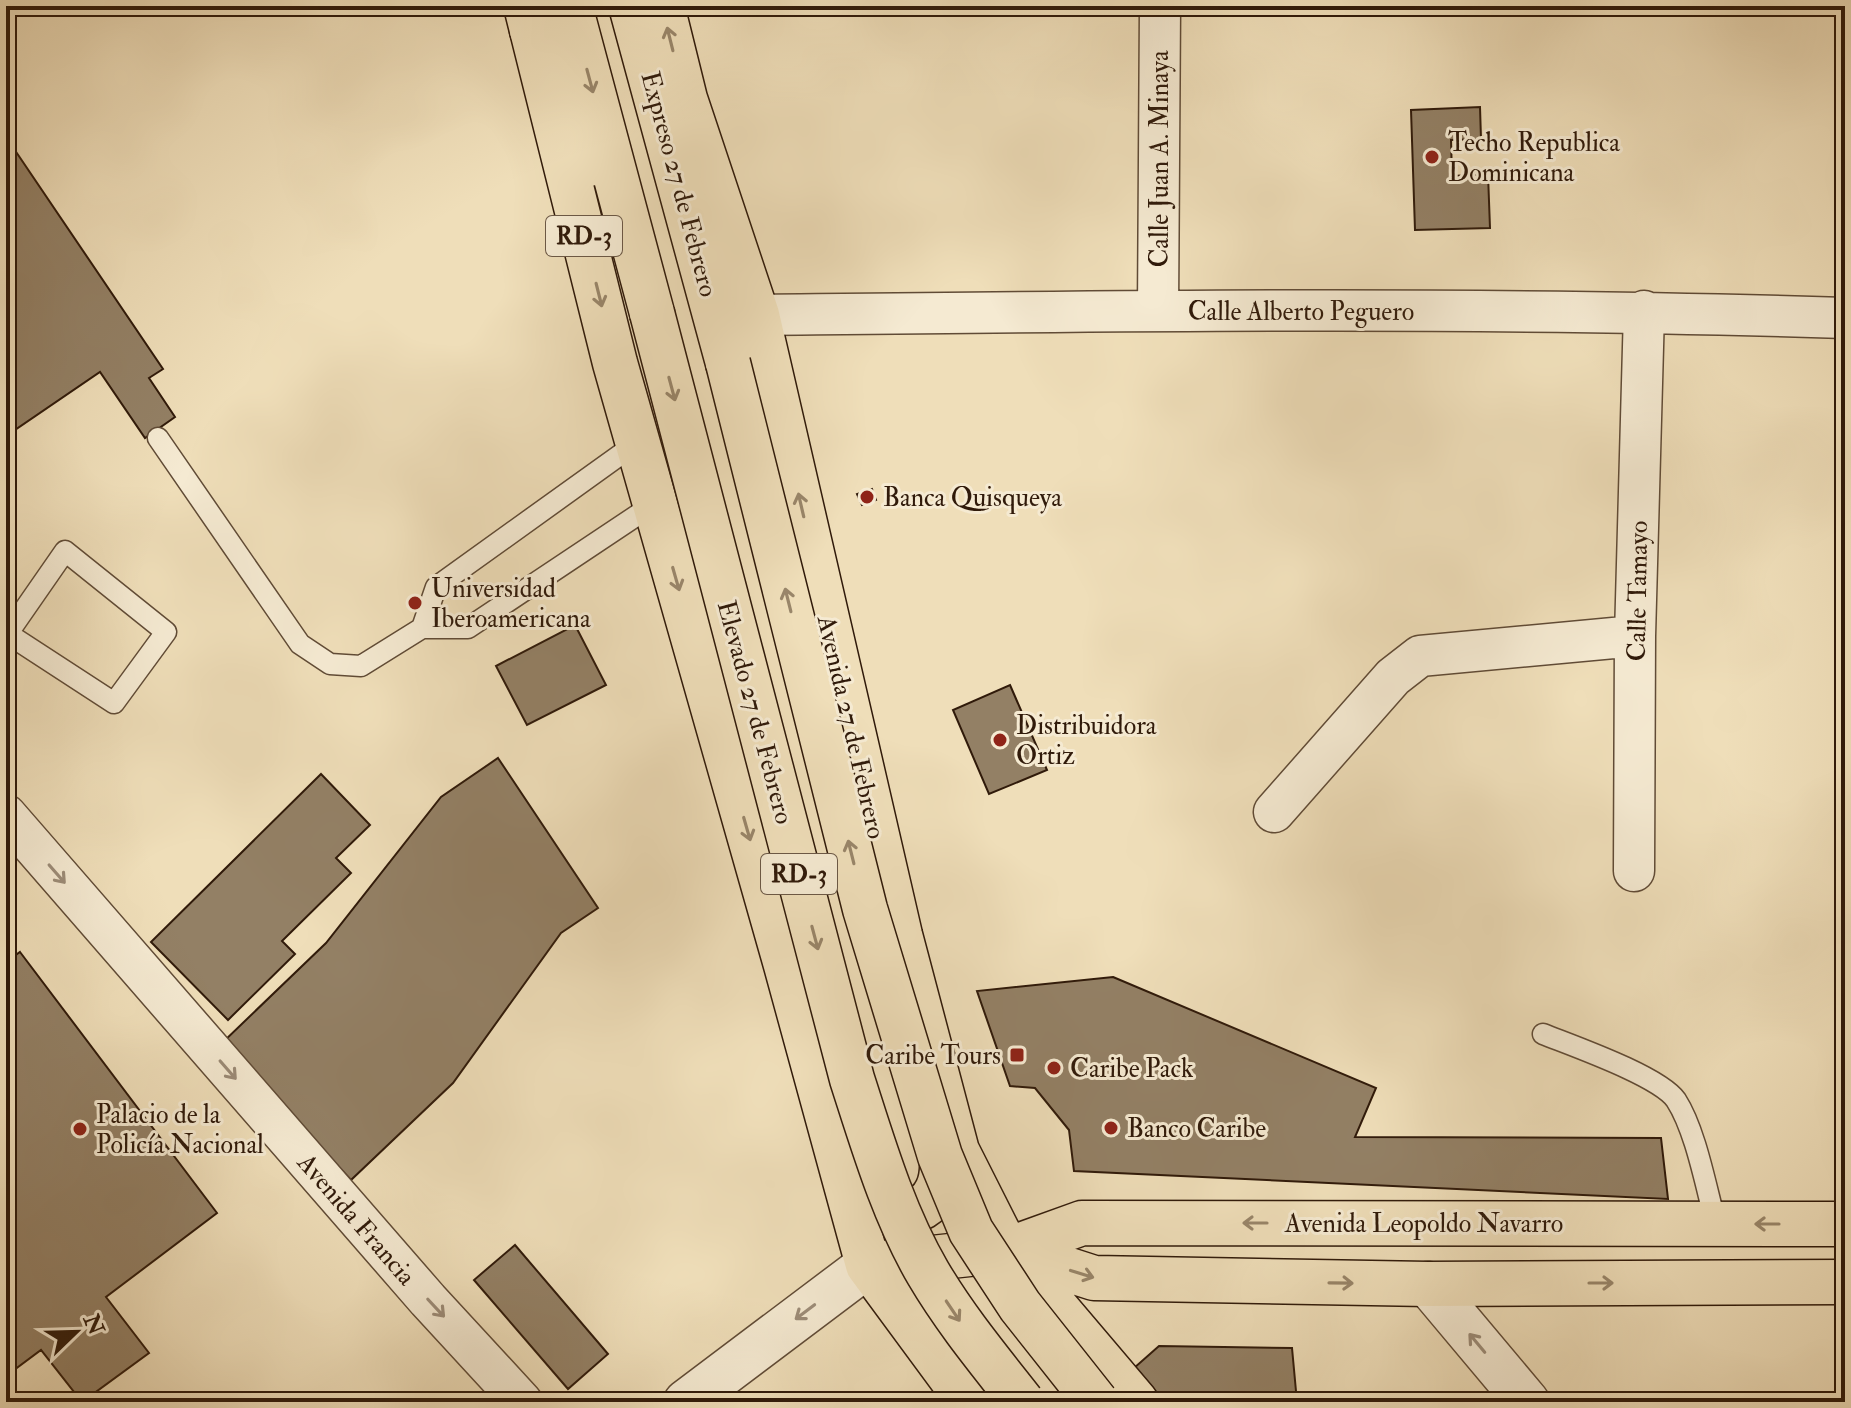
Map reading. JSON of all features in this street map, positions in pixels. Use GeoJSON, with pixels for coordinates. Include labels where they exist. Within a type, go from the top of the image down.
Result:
{"type":"FeatureCollection","features":[{"type":"Feature","properties":{"kind":"main road","name":"RD-3"},"geometry":{"type":"LineString","coordinates":[[570,6],[652,313]]}},
{"type":"Feature","properties":{"kind":"main road","name":"Expreso 27 de Febrero"},"geometry":{"type":"LineString","coordinates":[[631,6],[728,363]]}},
{"type":"Feature","properties":{"kind":"main road","name":"Avenida 27 de Febrero"},"geometry":{"type":"LineString","coordinates":[[662,6],[685,99],[757,315],[900,935],[957,1151],[1007,1250],[1136,1402]]}},
{"type":"Feature","properties":{"kind":"main road","name":"RD-3"},"geometry":{"type":"LineString","coordinates":[[529,18],[654,504],[868,1265],[969,1402]]}},
{"type":"Feature","properties":{"kind":"main road"},"geometry":{"type":"LineString","coordinates":[[529,18],[652,313]]}},
{"type":"Feature","properties":{"kind":"main road"},"geometry":{"type":"LineString","coordinates":[[685,99],[728,363]]}},
{"type":"Feature","properties":{"kind":"main road","name":"Elevado 27 de Febrero"},"geometry":{"type":"LineString","coordinates":[[652,313],[848,1063],[882,1172],[928,1273],[969,1335],[1022,1402]]}},
{"type":"Feature","properties":{"kind":"main road","name":"RD-3"},"geometry":{"type":"LineString","coordinates":[[728,363],[865,909],[940,1156],[971,1231],[1020,1306],[1096,1402]]}},
{"type":"Feature","properties":{"kind":"main road"},"geometry":{"type":"LineString","coordinates":[[786,965],[808,1001],[862,1181],[879,1204],[892,1211],[911,1211],[924,1205],[937,1190],[942,1152],[898,979],[900,935]]}},
{"type":"Feature","properties":{"kind":"main road","name":"Avenida Leopoldo Navarro"},"geometry":{"type":"LineString","coordinates":[[868,1265],[1007,1250],[1082,1223],[1845,1224]]}},
{"type":"Feature","properties":{"kind":"main road","name":"Avenida Leopoldo Navarro"},"geometry":{"type":"LineString","coordinates":[[1007,1250],[1094,1278],[1428,1284],[1845,1282]]}},
{"type":"Feature","properties":{"kind":"street","name":"Calle Juan A. Minaya"},"geometry":{"type":"LineString","coordinates":[[1158,311],[1160,6]]}},
{"type":"Feature","properties":{"kind":"street","name":"Calle Alberto Peguero"},"geometry":{"type":"LineString","coordinates":[[757,315],[1644,311],[1845,318]]}},
{"type":"Feature","properties":{"kind":"street","name":"Calle Tamayo"},"geometry":{"type":"LineString","coordinates":[[1634,871],[1635,636],[1644,311]]}},
{"type":"Feature","properties":{"kind":"street"},"geometry":{"type":"LineString","coordinates":[[1274,812],[1393,677],[1420,656],[1635,636]]}},
{"type":"Feature","properties":{"kind":"street","name":"Avenida Francia"},"geometry":{"type":"LineString","coordinates":[[6,815],[418,1288],[522,1402]]}},
{"type":"Feature","properties":{"kind":"street"},"geometry":{"type":"LineString","coordinates":[[686,1402],[868,1265]]}},
{"type":"Feature","properties":{"kind":"street"},"geometry":{"type":"LineString","coordinates":[[1428,1284],[1527,1402]]}},
{"type":"Feature","properties":{"kind":"lane"},"geometry":{"type":"LineString","coordinates":[[158,438],[300,644],[330,664],[361,666],[422,628],[468,628],[654,504]]}},
{"type":"Feature","properties":{"kind":"lane"},"geometry":{"type":"LineString","coordinates":[[422,628],[436,587],[638,442]]}},
{"type":"Feature","properties":{"kind":"lane"},"geometry":{"type":"LineString","coordinates":[[65,551],[166,632],[114,703],[7,635],[65,551]]}},
{"type":"Feature","properties":{"kind":"lane"},"geometry":{"type":"LineString","coordinates":[[1543,1034],[1645,1077],[1675,1098],[1693,1141],[1716,1224]]}},
{"type":"Feature","properties":{"kind":"building","name":"Techo Republica Dominicana"},"geometry":{"type":"Polygon","coordinates":[[[1480,107],[1481,139],[1451,140],[1452,176],[1488,174],[1490,228],[1415,230],[1411,110],[1480,107]]]}},
{"type":"Feature","properties":{"kind":"building"},"geometry":{"type":"Polygon","coordinates":[[[6,137],[163,369],[149,378],[175,417],[145,438],[100,372],[6,436],[6,137]]]}},
{"type":"Feature","properties":{"kind":"building","name":"Banca Quisqueya"},"geometry":{"type":"Polygon","coordinates":[[[872,489],[876,500],[862,505],[857,494],[872,489]]]}},
{"type":"Feature","properties":{"kind":"building"},"geometry":{"type":"Polygon","coordinates":[[[575,625],[606,685],[527,725],[496,666],[575,625]]]}},
{"type":"Feature","properties":{"kind":"building","name":"Distribuidora Ortiz"},"geometry":{"type":"Polygon","coordinates":[[[1010,685],[1047,770],[989,794],[953,710],[1010,685]]]}},
{"type":"Feature","properties":{"kind":"building"},"geometry":{"type":"Polygon","coordinates":[[[498,758],[598,908],[561,933],[453,1083],[351,1180],[221,1044],[326,943],[441,797],[498,758]]]}},
{"type":"Feature","properties":{"kind":"building"},"geometry":{"type":"Polygon","coordinates":[[[321,774],[370,825],[336,858],[351,873],[282,941],[295,954],[228,1020],[151,942],[321,774]]]}},
{"type":"Feature","properties":{"kind":"building","name":"Palacio de la Policía Nacional"},"geometry":{"type":"Polygon","coordinates":[[[20,952],[217,1213],[106,1297],[149,1353],[82,1402],[41,1350],[6,1376],[6,962],[20,952]]]}},
{"type":"Feature","properties":{"kind":"building"},"geometry":{"type":"Polygon","coordinates":[[[1113,977],[1376,1088],[1355,1137],[1661,1138],[1668,1199],[1074,1171],[1069,1130],[1035,1088],[1010,1086],[977,991],[1113,977]]]}},
{"type":"Feature","properties":{"kind":"building"},"geometry":{"type":"Polygon","coordinates":[[[515,1245],[608,1354],[568,1389],[474,1280],[515,1245]]]}},
{"type":"Feature","properties":{"kind":"building"},"geometry":{"type":"Polygon","coordinates":[[[1159,1346],[1292,1348],[1297,1402],[1162,1402],[1134,1368],[1159,1346]]]}},
{"type":"Feature","properties":{"kind":"place","name":"Techo Republica Dominicana"},"geometry":{"type":"Point","coordinates":[1432,157]}},
{"type":"Feature","properties":{"kind":"place","name":"Banca Quisqueya"},"geometry":{"type":"Point","coordinates":[867,497]}},
{"type":"Feature","properties":{"kind":"place","name":"Universidad Iberoamericana"},"geometry":{"type":"Point","coordinates":[415,603]}},
{"type":"Feature","properties":{"kind":"place","name":"Distribuidora Ortiz"},"geometry":{"type":"Point","coordinates":[1000,740]}},
{"type":"Feature","properties":{"kind":"place","name":"Caribe Tours"},"geometry":{"type":"Point","coordinates":[1017,1055]}},
{"type":"Feature","properties":{"kind":"place","name":"Caribe Pack"},"geometry":{"type":"Point","coordinates":[1054,1068]}},
{"type":"Feature","properties":{"kind":"place","name":"Banco Caribe"},"geometry":{"type":"Point","coordinates":[1111,1128]}},
{"type":"Feature","properties":{"kind":"place","name":"Palacio de la Policía Nacional"},"geometry":{"type":"Point","coordinates":[80,1129]}}]}
